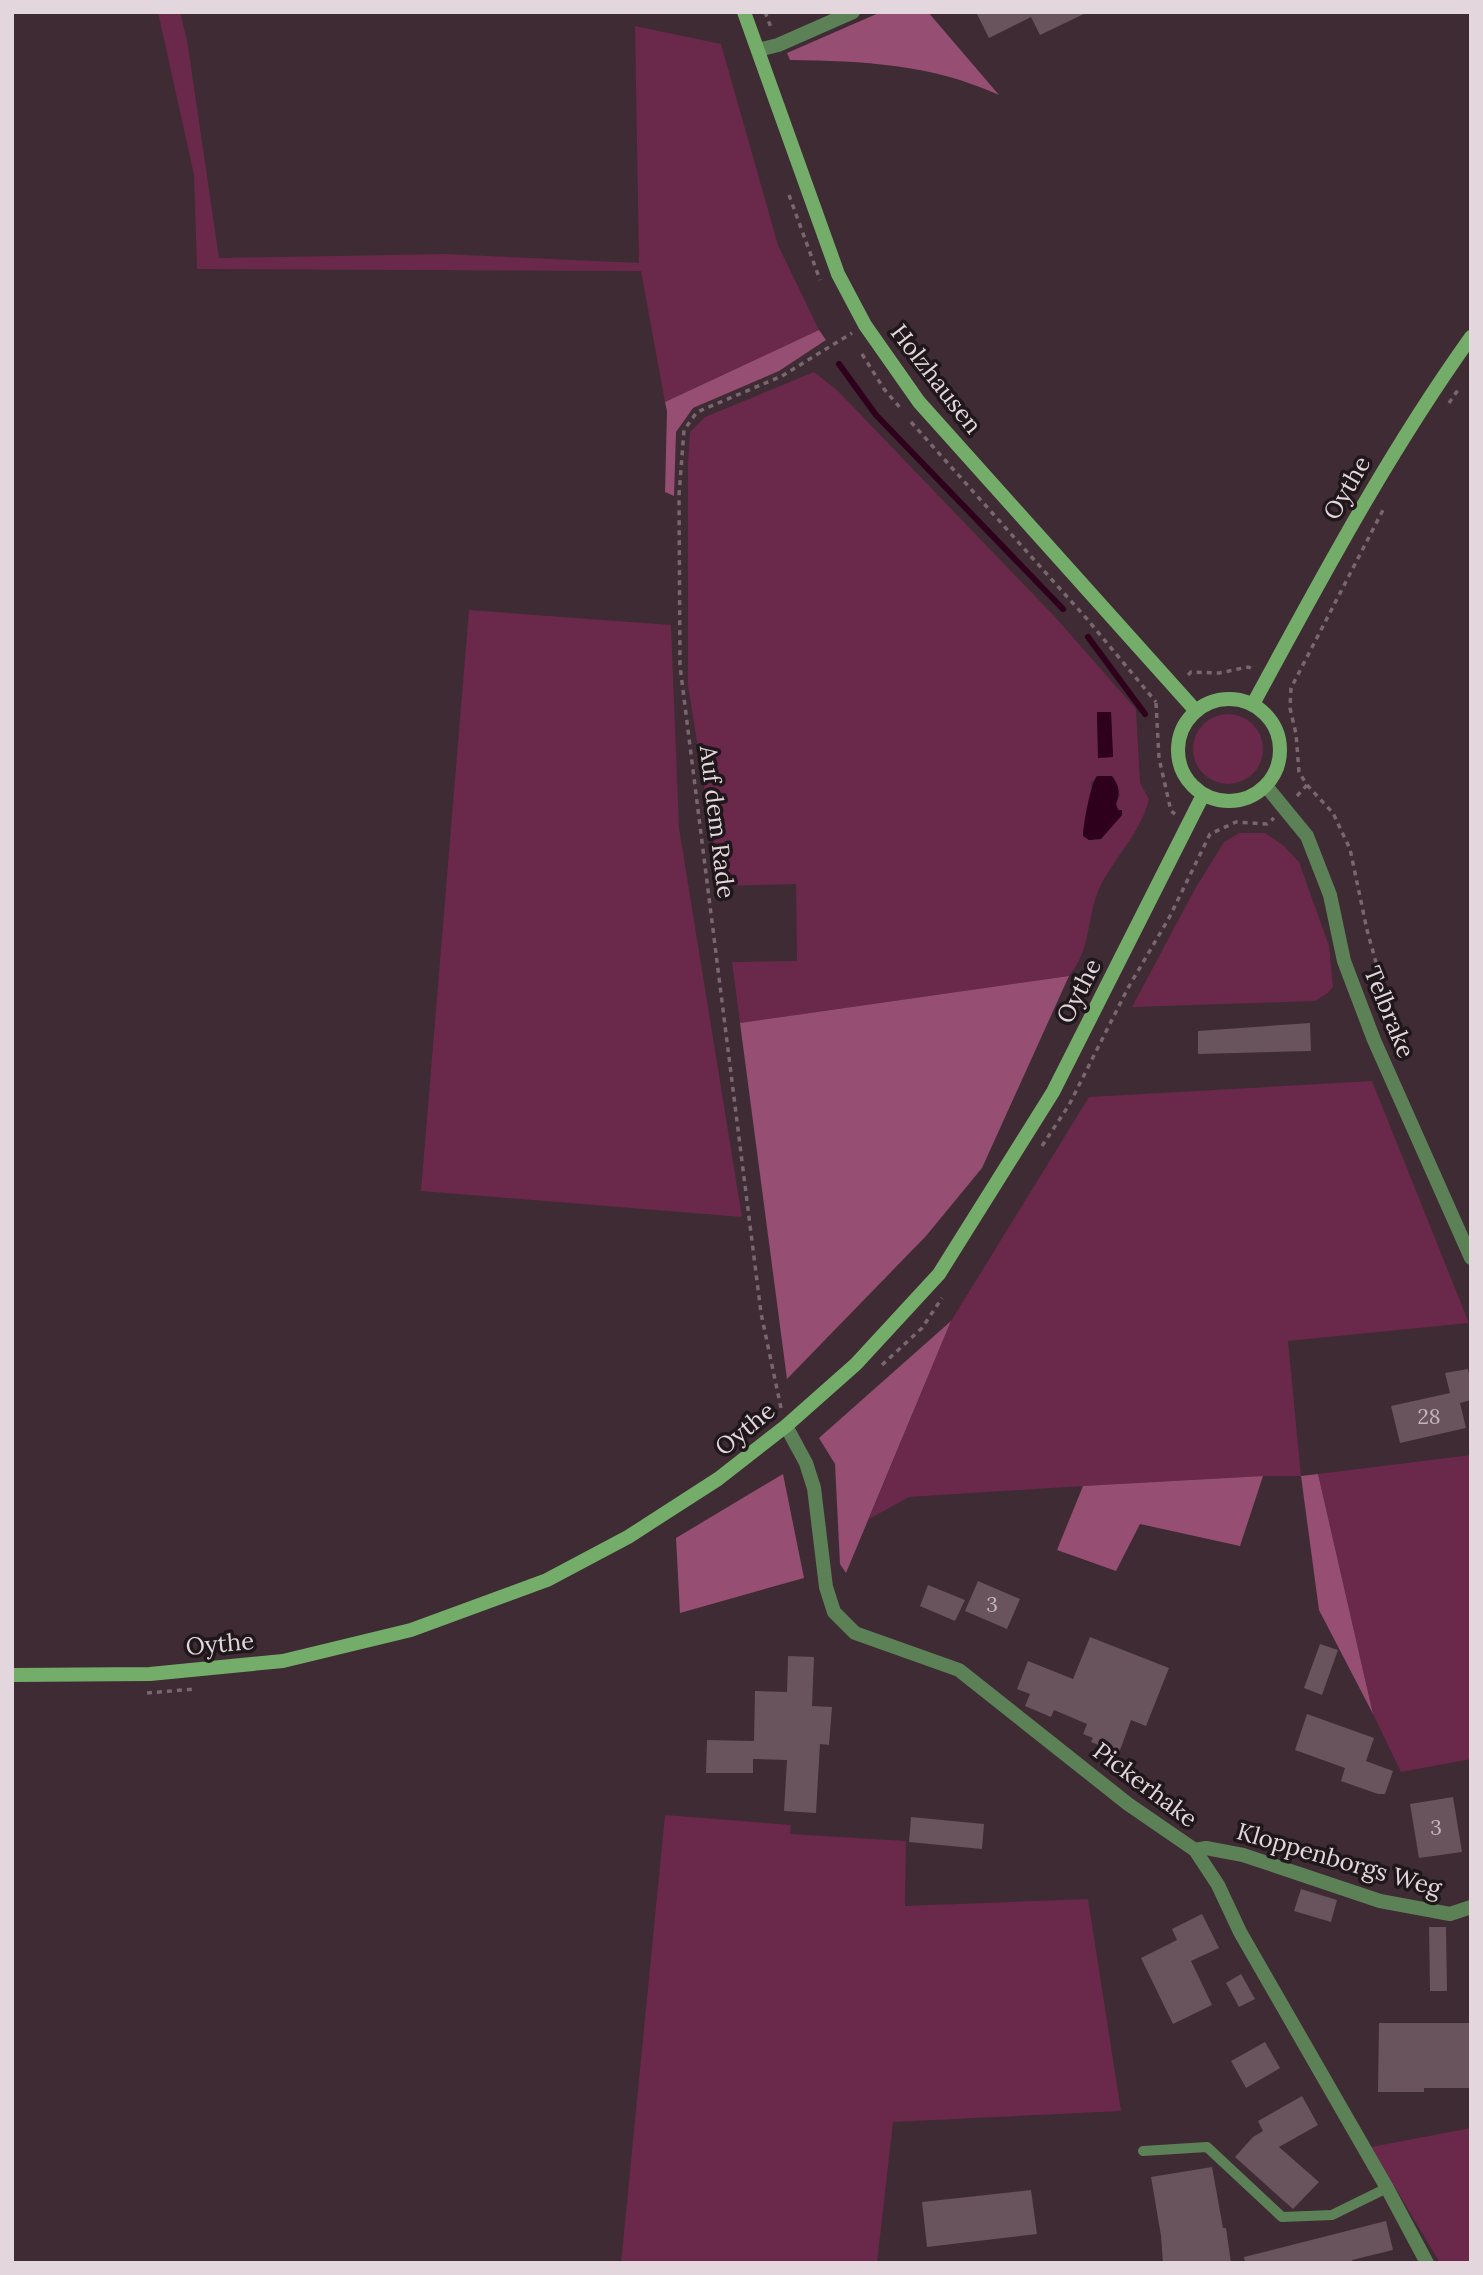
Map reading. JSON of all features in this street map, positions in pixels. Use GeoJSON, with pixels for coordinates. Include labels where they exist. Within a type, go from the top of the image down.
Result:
{"type":"FeatureCollection","features":[{"type":"Feature","properties":{"kind":"main road","name":"Holzhausen"},"geometry":{"type":"LineString","coordinates":[[744,12],[838,274],[866,326],[919,402],[1196,711]]}},
{"type":"Feature","properties":{"kind":"main road","name":"Oythe"},"geometry":{"type":"LineString","coordinates":[[1253,704],[1374,484],[1438,383],[1471,337]]}},
{"type":"Feature","properties":{"kind":"main road"},"geometry":{"type":"LineString","coordinates":[[1223,699],[1238,699],[1253,704],[1265,713],[1275,726],[1280,742],[1280,758],[1275,773],[1266,786],[1252,796],[1236,801],[1203,795],[1191,784],[1182,770],[1178,754],[1179,738],[1185,723],[1196,711],[1223,699]]}},
{"type":"Feature","properties":{"kind":"main road","name":"Oythe"},"geometry":{"type":"LineString","coordinates":[[12,1675],[150,1674],[283,1661],[411,1630],[547,1580],[628,1537],[718,1479],[786,1426],[856,1364],[939,1274],[1054,1092],[1203,795]]}},
{"type":"Feature","properties":{"kind":"street"},"geometry":{"type":"LineString","coordinates":[[758,50],[778,45],[853,12]]}},
{"type":"Feature","properties":{"kind":"street","name":"Telbrake"},"geometry":{"type":"LineString","coordinates":[[1266,786],[1307,836],[1330,895],[1344,961],[1370,1028],[1471,1258]]}},
{"type":"Feature","properties":{"kind":"street","name":"Pickerhake"},"geometry":{"type":"LineString","coordinates":[[786,1426],[806,1463],[814,1488],[826,1587],[834,1612],[855,1633],[959,1670],[1128,1804],[1195,1850],[1218,1885],[1240,1932],[1427,2263]]}},
{"type":"Feature","properties":{"kind":"street","name":"Kloppenborgs Weg"},"geometry":{"type":"LineString","coordinates":[[1195,1850],[1206,1848],[1243,1855],[1380,1901],[1450,1914],[1471,1907]]}},
{"type":"Feature","properties":{"kind":"lane"},"geometry":{"type":"LineString","coordinates":[[1143,2151],[1207,2147],[1282,2217],[1332,2215],[1387,2188]]}},
{"type":"Feature","properties":{"kind":"path","name":"Auf dem Rade"},"geometry":{"type":"LineString","coordinates":[[786,1426],[761,1313],[680,666],[679,495],[684,430],[696,412],[782,376],[866,326]]}},
{"type":"Feature","properties":{"kind":"path"},"geometry":{"type":"LineString","coordinates":[[1444,410],[1465,379]]}},
{"type":"Feature","properties":{"kind":"path"},"geometry":{"type":"LineString","coordinates":[[1385,506],[1291,688],[1290,708],[1296,734],[1299,772],[1307,785],[1334,813],[1350,849],[1367,930],[1396,1021],[1397,1051]]}},
{"type":"Feature","properties":{"kind":"path"},"geometry":{"type":"LineString","coordinates":[[1039,1151],[1069,1105],[1128,988],[1169,918],[1210,834],[1236,822],[1267,824],[1286,809],[1307,785]]}},
{"type":"Feature","properties":{"kind":"path"},"geometry":{"type":"LineString","coordinates":[[873,1372],[922,1328],[944,1295]]}},
{"type":"Feature","properties":{"kind":"path"},"geometry":{"type":"LineString","coordinates":[[135,1693],[203,1688]]}},
{"type":"Feature","properties":{"kind":"shaded area"},"geometry":{"type":"Polygon","coordinates":[[[158,12],[180,12],[187,40],[219,258],[444,254],[639,263],[635,26],[721,44],[778,245],[819,330],[665,402],[641,271],[197,269],[194,175],[158,12]]]}},
{"type":"Feature","properties":{"kind":"shaded area"},"geometry":{"type":"Polygon","coordinates":[[[881,12],[928,12],[999,95],[948,77],[896,66],[790,60],[787,53],[881,12]]]}},
{"type":"Feature","properties":{"kind":"shaded area"},"geometry":{"type":"Polygon","coordinates":[[[819,330],[826,340],[779,371],[693,408],[676,432],[674,496],[665,492],[665,402],[819,330]]]}},
{"type":"Feature","properties":{"kind":"shaded area"},"geometry":{"type":"Polygon","coordinates":[[[814,372],[837,390],[1056,618],[1136,709],[1140,783],[1149,799],[1134,834],[1099,889],[1082,955],[1069,976],[740,1023],[732,962],[797,961],[796,884],[720,886],[688,685],[690,432],[705,417],[814,372]],[[1111,712],[1097,713],[1098,758],[1113,757],[1111,712]],[[1107,776],[1091,782],[1092,793],[1087,811],[1089,840],[1101,839],[1122,815],[1116,804],[1120,795],[1107,776]]]}},
{"type":"Feature","properties":{"kind":"shaded area"},"geometry":{"type":"Polygon","coordinates":[[[469,610],[671,625],[679,828],[742,1217],[421,1191],[469,610]]]}},
{"type":"Feature","properties":{"kind":"shaded area"},"geometry":{"type":"Polygon","coordinates":[[[1097,712],[1111,712],[1113,757],[1098,758],[1097,712]]]}},
{"type":"Feature","properties":{"kind":"shaded area"},"geometry":{"type":"Polygon","coordinates":[[[1221,714],[1235,714],[1248,720],[1257,729],[1263,749],[1261,762],[1253,774],[1235,784],[1221,784],[1208,778],[1199,769],[1193,756],[1193,742],[1199,729],[1208,720],[1221,714]]]}},
{"type":"Feature","properties":{"kind":"shaded area"},"geometry":{"type":"Polygon","coordinates":[[[1097,776],[1112,776],[1115,780],[1118,790],[1116,804],[1118,810],[1122,810],[1122,815],[1101,839],[1089,840],[1083,836],[1083,831],[1097,776]]]}},
{"type":"Feature","properties":{"kind":"shaded area"},"geometry":{"type":"Polygon","coordinates":[[[1239,833],[1265,833],[1284,846],[1299,862],[1329,946],[1333,987],[1315,1001],[1132,1007],[1195,889],[1224,842],[1239,833]]]}},
{"type":"Feature","properties":{"kind":"shaded area"},"geometry":{"type":"Polygon","coordinates":[[[1069,976],[982,1168],[926,1236],[787,1379],[740,1023],[1069,976]]]}},
{"type":"Feature","properties":{"kind":"shaded area"},"geometry":{"type":"Polygon","coordinates":[[[1372,1081],[1469,1323],[1288,1341],[1301,1476],[909,1497],[869,1519],[951,1321],[1089,1097],[1372,1081]]]}},
{"type":"Feature","properties":{"kind":"shaded area"},"geometry":{"type":"Polygon","coordinates":[[[951,1321],[846,1573],[840,1564],[835,1464],[819,1438],[951,1321]]]}},
{"type":"Feature","properties":{"kind":"shaded area"},"geometry":{"type":"Polygon","coordinates":[[[1471,1455],[1471,1759],[1401,1772],[1373,1714],[1318,1474],[1471,1455]]]}},
{"type":"Feature","properties":{"kind":"shaded area"},"geometry":{"type":"Polygon","coordinates":[[[783,1474],[804,1578],[680,1613],[676,1538],[783,1474]]]}},
{"type":"Feature","properties":{"kind":"shaded area"},"geometry":{"type":"Polygon","coordinates":[[[1318,1474],[1373,1714],[1319,1610],[1301,1476],[1318,1474]]]}},
{"type":"Feature","properties":{"kind":"shaded area"},"geometry":{"type":"Polygon","coordinates":[[[1263,1476],[1240,1546],[1140,1524],[1116,1571],[1057,1550],[1083,1486],[1263,1476]]]}},
{"type":"Feature","properties":{"kind":"shaded area"},"geometry":{"type":"Polygon","coordinates":[[[665,1815],[791,1825],[790,1834],[906,1841],[905,1906],[1088,1899],[1121,2111],[893,2122],[877,2263],[621,2263],[665,1815]]]}},
{"type":"Feature","properties":{"kind":"shaded area"},"geometry":{"type":"Polygon","coordinates":[[[1471,2128],[1471,2263],[1440,2263],[1371,2147],[1471,2128]]]}},
{"type":"Feature","properties":{"kind":"building"},"geometry":{"type":"Polygon","coordinates":[[[976,12],[1088,12],[1040,35],[1031,17],[989,38],[976,12]]]}},
{"type":"Feature","properties":{"kind":"building"},"geometry":{"type":"Polygon","coordinates":[[[1310,1023],[1311,1051],[1198,1054],[1198,1031],[1310,1023]]]}},
{"type":"Feature","properties":{"kind":"building"},"geometry":{"type":"Polygon","coordinates":[[[1468,1369],[1471,1400],[1460,1403],[1466,1428],[1400,1443],[1391,1406],[1450,1393],[1445,1373],[1468,1369]]]}},
{"type":"Feature","properties":{"kind":"building"},"geometry":{"type":"Polygon","coordinates":[[[978,1581],[1020,1599],[1007,1629],[965,1611],[978,1581]]]}},
{"type":"Feature","properties":{"kind":"building"},"geometry":{"type":"Polygon","coordinates":[[[928,1585],[965,1600],[955,1621],[920,1606],[928,1585]]]}},
{"type":"Feature","properties":{"kind":"building"},"geometry":{"type":"Polygon","coordinates":[[[1090,1637],[1169,1668],[1146,1726],[1131,1720],[1119,1753],[1091,1742],[1093,1738],[1083,1734],[1087,1724],[1054,1710],[1051,1717],[1025,1706],[1030,1694],[1017,1689],[1028,1661],[1073,1679],[1090,1637]]]}},
{"type":"Feature","properties":{"kind":"building"},"geometry":{"type":"Polygon","coordinates":[[[1320,1644],[1338,1650],[1322,1695],[1304,1688],[1320,1644]]]}},
{"type":"Feature","properties":{"kind":"building"},"geometry":{"type":"Polygon","coordinates":[[[788,1656],[814,1657],[812,1706],[832,1707],[829,1745],[820,1744],[816,1813],[784,1811],[787,1760],[753,1759],[753,1773],[706,1773],[707,1740],[754,1741],[755,1691],[787,1692],[788,1656]]]}},
{"type":"Feature","properties":{"kind":"building"},"geometry":{"type":"Polygon","coordinates":[[[1307,1714],[1374,1738],[1366,1761],[1393,1771],[1385,1794],[1341,1781],[1345,1768],[1295,1750],[1307,1714]]]}},
{"type":"Feature","properties":{"kind":"building"},"geometry":{"type":"Polygon","coordinates":[[[1453,1797],[1462,1852],[1419,1858],[1410,1804],[1453,1797]]]}},
{"type":"Feature","properties":{"kind":"building"},"geometry":{"type":"Polygon","coordinates":[[[911,1817],[984,1824],[982,1849],[909,1842],[911,1817]]]}},
{"type":"Feature","properties":{"kind":"building"},"geometry":{"type":"Polygon","coordinates":[[[1301,1889],[1337,1900],[1331,1922],[1294,1911],[1301,1889]]]}},
{"type":"Feature","properties":{"kind":"building"},"geometry":{"type":"Polygon","coordinates":[[[1202,1914],[1219,1948],[1191,1961],[1212,2005],[1173,2024],[1141,1958],[1177,1940],[1172,1929],[1202,1914]]]}},
{"type":"Feature","properties":{"kind":"building"},"geometry":{"type":"Polygon","coordinates":[[[1429,1927],[1446,1927],[1447,1991],[1430,1991],[1429,1927]]]}},
{"type":"Feature","properties":{"kind":"building"},"geometry":{"type":"Polygon","coordinates":[[[1241,1974],[1255,1999],[1239,2007],[1226,1983],[1241,1974]]]}},
{"type":"Feature","properties":{"kind":"building"},"geometry":{"type":"Polygon","coordinates":[[[1379,2023],[1469,2023],[1470,2088],[1378,2092],[1379,2023]]]}},
{"type":"Feature","properties":{"kind":"building"},"geometry":{"type":"Polygon","coordinates":[[[1265,2042],[1280,2068],[1246,2088],[1231,2061],[1265,2042]]]}},
{"type":"Feature","properties":{"kind":"building"},"geometry":{"type":"Polygon","coordinates":[[[1302,2096],[1318,2125],[1279,2147],[1319,2182],[1293,2209],[1235,2157],[1253,2137],[1263,2131],[1258,2121],[1302,2096]]]}},
{"type":"Feature","properties":{"kind":"building"},"geometry":{"type":"Polygon","coordinates":[[[1212,2167],[1231,2263],[1163,2263],[1151,2177],[1212,2167]]]}},
{"type":"Feature","properties":{"kind":"building"},"geometry":{"type":"Polygon","coordinates":[[[1031,2190],[1037,2234],[927,2247],[922,2202],[1031,2190]]]}},
{"type":"Feature","properties":{"kind":"building"},"geometry":{"type":"Polygon","coordinates":[[[1386,2221],[1393,2250],[1352,2260],[1353,2263],[1245,2263],[1244,2257],[1386,2221]]]}},
{"type":"Feature","properties":{"kind":"waterway"},"geometry":{"type":"LineString","coordinates":[[839,364],[876,415],[1063,609]]}},
{"type":"Feature","properties":{"kind":"waterway"},"geometry":{"type":"LineString","coordinates":[[1088,637],[1145,714]]}}]}
